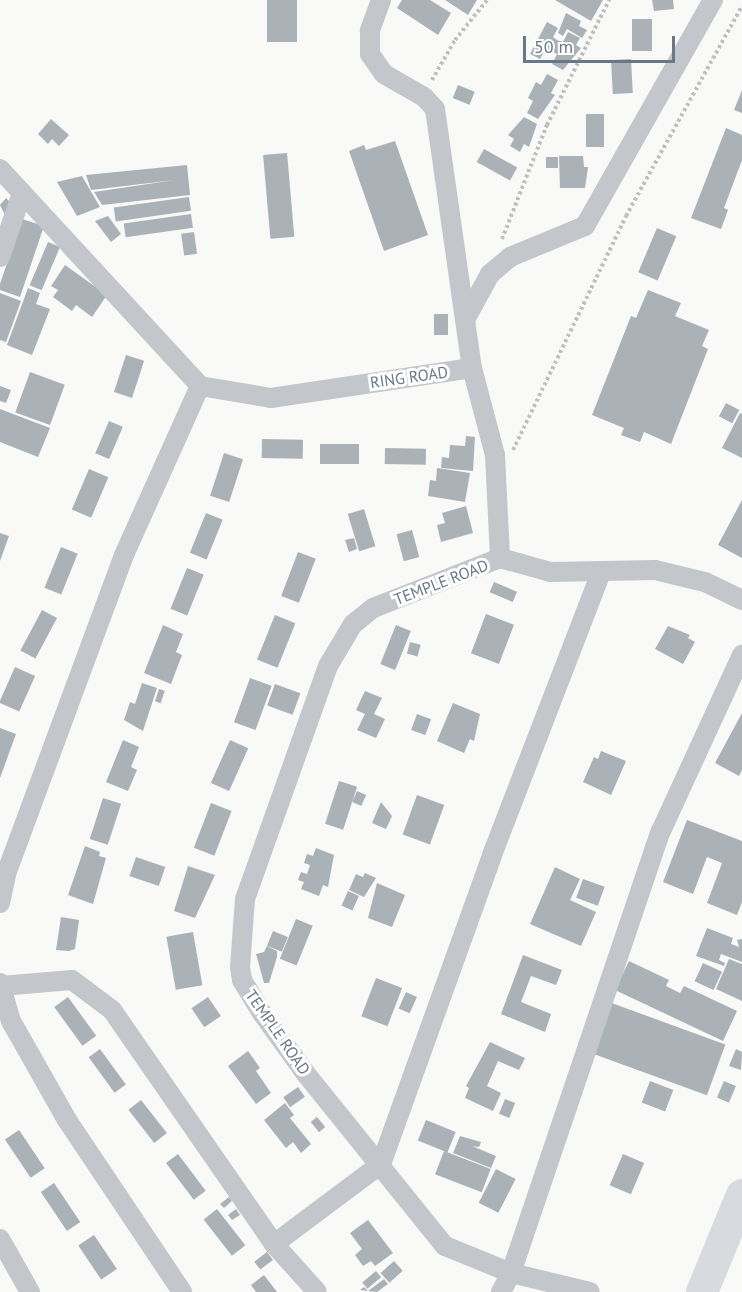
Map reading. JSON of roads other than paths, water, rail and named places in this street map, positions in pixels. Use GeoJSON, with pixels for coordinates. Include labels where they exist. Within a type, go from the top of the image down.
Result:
{"type":"FeatureCollection","features":[{"type":"Feature","properties":{"kind":"highway"},"geometry":{"type":"LineString","coordinates":[[702,1292],[742,1195]]}},
{"type":"Feature","properties":{"kind":"street"},"geometry":{"type":"LineString","coordinates":[[381,0],[370,31],[370,54],[384,74],[424,97],[435,109],[472,368]]}},
{"type":"Feature","properties":{"kind":"street"},"geometry":{"type":"LineString","coordinates":[[466,318],[490,274],[510,257],[585,226],[713,0]]}},
{"type":"Feature","properties":{"kind":"street"},"geometry":{"type":"LineString","coordinates":[[0,169],[200,386],[124,555],[6,874],[0,903]]}},
{"type":"Feature","properties":{"kind":"street"},"geometry":{"type":"LineString","coordinates":[[0,257],[22,193]]}},
{"type":"Feature","properties":{"kind":"street","name":"RING ROAD"},"geometry":{"type":"LineString","coordinates":[[200,386],[271,398],[472,368],[489,423],[501,558]]}},
{"type":"Feature","properties":{"kind":"street"},"geometry":{"type":"LineString","coordinates":[[501,558],[550,572],[601,573],[655,570],[705,582],[742,600]]}},
{"type":"Feature","properties":{"kind":"street","name":"TEMPLE ROAD"},"geometry":{"type":"LineString","coordinates":[[501,558],[373,608],[353,624],[328,666],[243,908],[239,952],[242,980],[306,1074],[445,1246],[511,1273],[590,1292]]}},
{"type":"Feature","properties":{"kind":"street"},"geometry":{"type":"LineString","coordinates":[[274,1244],[381,1164],[496,844],[601,573]]}},
{"type":"Feature","properties":{"kind":"street"},"geometry":{"type":"LineString","coordinates":[[501,1292],[511,1273],[661,831],[742,655]]}},
{"type":"Feature","properties":{"kind":"street"},"geometry":{"type":"LineString","coordinates":[[182,1292],[67,1120],[11,1021],[0,984],[72,980],[112,1010],[274,1244],[317,1292]]}},
{"type":"Feature","properties":{"kind":"street"},"geometry":{"type":"LineString","coordinates":[[0,1239],[30,1292]]}}]}
